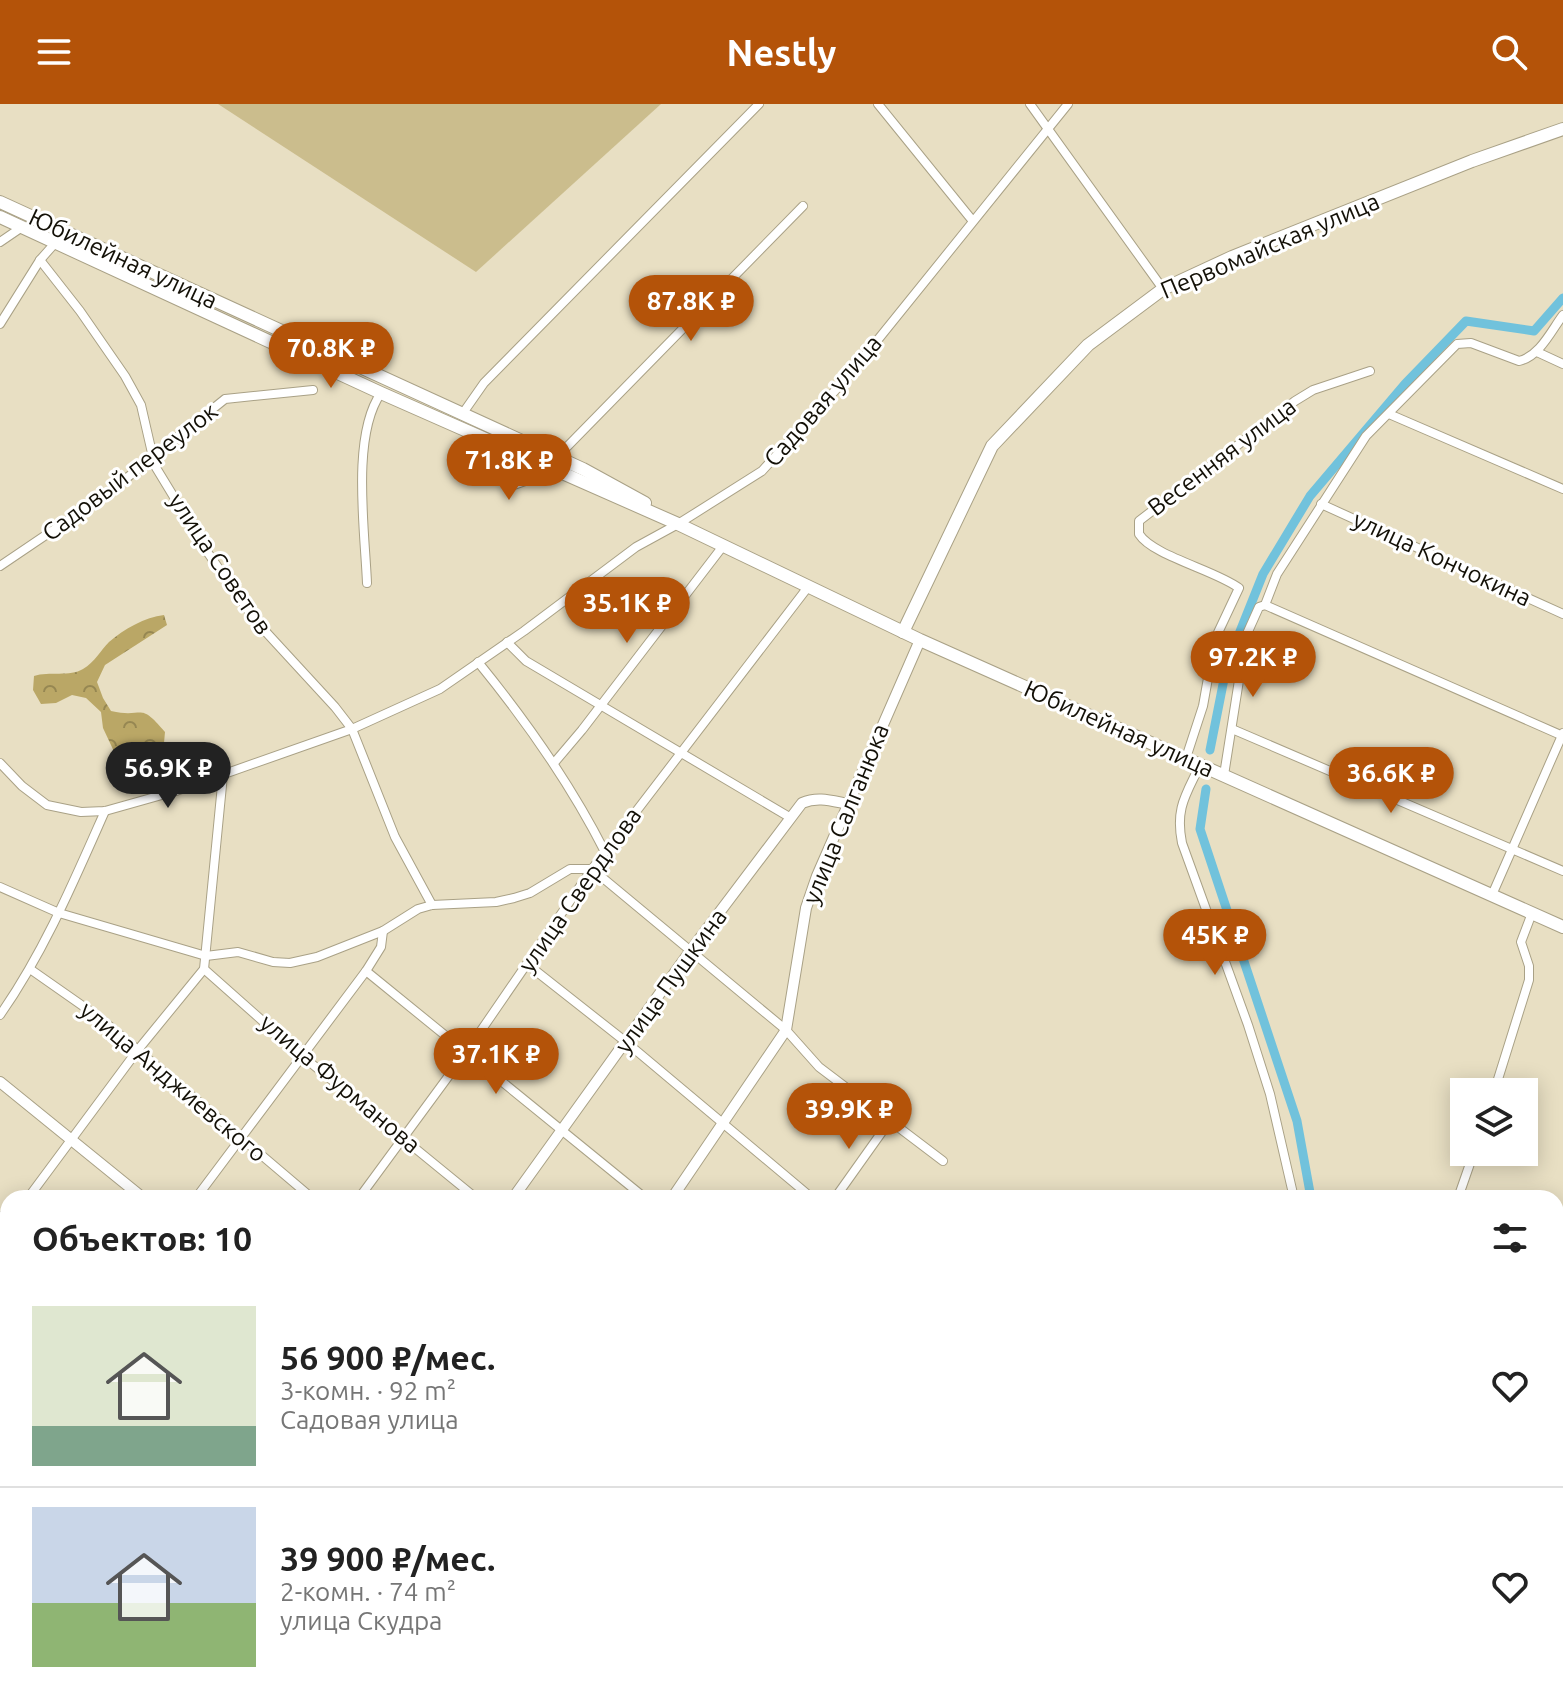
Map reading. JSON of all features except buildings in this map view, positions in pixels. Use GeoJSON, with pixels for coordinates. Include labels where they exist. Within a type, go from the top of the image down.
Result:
{"type":"FeatureCollection","features":[{"type":"Feature","properties":{"kind":"main road","name":"Первомайская улица"},"geometry":{"type":"LineString","coordinates":[[903,632],[992,446],[1088,345],[1163,289],[1260,246],[1472,161],[1563,129]]}},
{"type":"Feature","properties":{"kind":"main road","name":"Юбилейная улица"},"geometry":{"type":"LineString","coordinates":[[0,202],[58,236],[277,345],[678,524],[920,640],[1563,927]]}},
{"type":"Feature","properties":{"kind":"main road","name":"Юбилейная улица"},"geometry":{"type":"LineString","coordinates":[[0,217],[22,227],[58,236],[463,413],[557,457],[678,524]]}},
{"type":"Feature","properties":{"kind":"street"},"geometry":{"type":"LineString","coordinates":[[463,413],[484,383],[759,104]]}},
{"type":"Feature","properties":{"kind":"street"},"geometry":{"type":"LineString","coordinates":[[878,104],[972,220]]}},
{"type":"Feature","properties":{"kind":"street"},"geometry":{"type":"LineString","coordinates":[[1030,104],[1163,289]]}},
{"type":"Feature","properties":{"kind":"street","name":"Садовая улица"},"geometry":{"type":"LineString","coordinates":[[0,763],[22,786],[47,805],[81,812],[105,811],[223,775],[352,729],[440,689],[636,547],[762,471],[851,373],[1068,104]]}},
{"type":"Feature","properties":{"kind":"street"},"geometry":{"type":"LineString","coordinates":[[557,457],[803,206]]}},
{"type":"Feature","properties":{"kind":"street"},"geometry":{"type":"LineString","coordinates":[[0,242],[22,227]]}},
{"type":"Feature","properties":{"kind":"street"},"geometry":{"type":"LineString","coordinates":[[0,324],[58,236]]}},
{"type":"Feature","properties":{"kind":"street","name":"улица Советов"},"geometry":{"type":"LineString","coordinates":[[40,260],[125,376],[141,405],[155,466],[208,553],[254,619],[352,729],[395,837],[432,905]]}},
{"type":"Feature","properties":{"kind":"street"},"geometry":{"type":"LineString","coordinates":[[1265,605],[1277,574],[1366,436],[1457,344],[1471,343],[1519,361],[1527,359],[1537,352],[1563,315]]}},
{"type":"Feature","properties":{"kind":"street"},"geometry":{"type":"LineString","coordinates":[[277,345],[283,332]]}},
{"type":"Feature","properties":{"kind":"street"},"geometry":{"type":"LineString","coordinates":[[1537,352],[1563,364]]}},
{"type":"Feature","properties":{"kind":"street","name":"Весенняя улица"},"geometry":{"type":"LineString","coordinates":[[1186,758],[1203,706],[1215,639],[1239,588],[1227,579],[1149,545],[1139,534],[1139,521],[1295,401],[1313,390],[1370,371]]}},
{"type":"Feature","properties":{"kind":"street","name":"Садовый переулок"},"geometry":{"type":"LineString","coordinates":[[0,566],[108,493],[225,399],[313,390]]}},
{"type":"Feature","properties":{"kind":"street"},"geometry":{"type":"LineString","coordinates":[[367,583],[364,435],[373,404],[381,393]]}},
{"type":"Feature","properties":{"kind":"street"},"geometry":{"type":"LineString","coordinates":[[1389,414],[1563,489]]}},
{"type":"Feature","properties":{"kind":"street"},"geometry":{"type":"LineString","coordinates":[[475,457],[511,486],[528,480],[541,464]]}},
{"type":"Feature","properties":{"kind":"street","name":"улица Кончокина"},"geometry":{"type":"LineString","coordinates":[[1321,504],[1563,614]]}},
{"type":"Feature","properties":{"kind":"street"},"geometry":{"type":"LineString","coordinates":[[554,763],[723,546]]}},
{"type":"Feature","properties":{"kind":"street","name":"улица Свердлова"},"geometry":{"type":"LineString","coordinates":[[365,1190],[467,1051],[592,869],[808,587]]}},
{"type":"Feature","properties":{"kind":"street"},"geometry":{"type":"LineString","coordinates":[[1224,775],[1246,636],[1252,617],[1259,607],[1265,605],[1563,735],[1492,895]]}},
{"type":"Feature","properties":{"kind":"street","name":"улица Салганюка"},"geometry":{"type":"LineString","coordinates":[[677,1190],[786,1030],[806,908],[817,876],[920,640]]}},
{"type":"Feature","properties":{"kind":"street"},"geometry":{"type":"LineString","coordinates":[[507,642],[526,661],[791,818]]}},
{"type":"Feature","properties":{"kind":"street"},"geometry":{"type":"LineString","coordinates":[[478,662],[554,763],[605,852]]}},
{"type":"Feature","properties":{"kind":"street"},"geometry":{"type":"LineString","coordinates":[[1232,729],[1563,871]]}},
{"type":"Feature","properties":{"kind":"street"},"geometry":{"type":"LineString","coordinates":[[1200,765],[1180,808],[1180,833],[1238,991],[1270,1094],[1292,1190]]}},
{"type":"Feature","properties":{"kind":"street"},"geometry":{"type":"LineString","coordinates":[[34,1190],[137,1051],[204,969],[223,775]]}},
{"type":"Feature","properties":{"kind":"street","name":"улица Пушкина"},"geometry":{"type":"LineString","coordinates":[[519,1190],[691,950],[802,803],[812,799],[848,804]]}},
{"type":"Feature","properties":{"kind":"street"},"geometry":{"type":"LineString","coordinates":[[0,1015],[30,969],[59,913],[105,811]]}},
{"type":"Feature","properties":{"kind":"street"},"geometry":{"type":"LineString","coordinates":[[0,887],[59,913],[206,956],[238,952],[273,962],[290,963],[317,957],[383,931],[418,909],[514,898],[530,893],[570,869],[592,869],[786,1030],[819,1067],[943,1161]]}},
{"type":"Feature","properties":{"kind":"street"},"geometry":{"type":"LineString","coordinates":[[1498,1078],[1529,980],[1529,966],[1521,942],[1532,913]]}},
{"type":"Feature","properties":{"kind":"street"},"geometry":{"type":"LineString","coordinates":[[202,1190],[366,971],[381,947],[383,931]]}},
{"type":"Feature","properties":{"kind":"street"},"geometry":{"type":"LineString","coordinates":[[527,964],[626,1042],[803,1190]]}},
{"type":"Feature","properties":{"kind":"street","name":"улица Анджиевского"},"geometry":{"type":"LineString","coordinates":[[30,969],[100,1018],[302,1190]]}},
{"type":"Feature","properties":{"kind":"street","name":"улица Фурманова"},"geometry":{"type":"LineString","coordinates":[[204,969],[301,1055],[467,1190]]}},
{"type":"Feature","properties":{"kind":"street"},"geometry":{"type":"LineString","coordinates":[[366,971],[635,1190]]}},
{"type":"Feature","properties":{"kind":"street"},"geometry":{"type":"LineString","coordinates":[[0,1082],[133,1190]]}},
{"type":"Feature","properties":{"kind":"street"},"geometry":{"type":"LineString","coordinates":[[841,1190],[889,1122]]}},
{"type":"Feature","properties":{"kind":"street"},"geometry":{"type":"LineString","coordinates":[[1461,1190],[1469,1166]]}},
{"type":"Feature","properties":{"kind":"green space"},"geometry":{"type":"Polygon","coordinates":[[[218,104],[661,104],[476,272],[218,104]]]}},
{"type":"Feature","properties":{"kind":"green space"},"geometry":{"type":"Polygon","coordinates":[[[164,615],[167,625],[105,665],[97,682],[111,711],[145,713],[165,732],[163,754],[167,777],[157,788],[138,790],[130,772],[118,760],[103,728],[101,712],[86,698],[72,695],[56,703],[41,704],[33,690],[34,676],[72,673],[83,669],[121,633],[142,621],[164,615]]]}},
{"type":"Feature","properties":{"kind":"waterway"},"geometry":{"type":"LineString","coordinates":[[1210,750],[1227,664],[1263,574],[1310,496],[1405,384],[1466,321],[1534,331],[1563,298]]}},
{"type":"Feature","properties":{"kind":"waterway"},"geometry":{"type":"LineString","coordinates":[[1206,789],[1200,829],[1297,1121],[1310,1190]]}}]}
